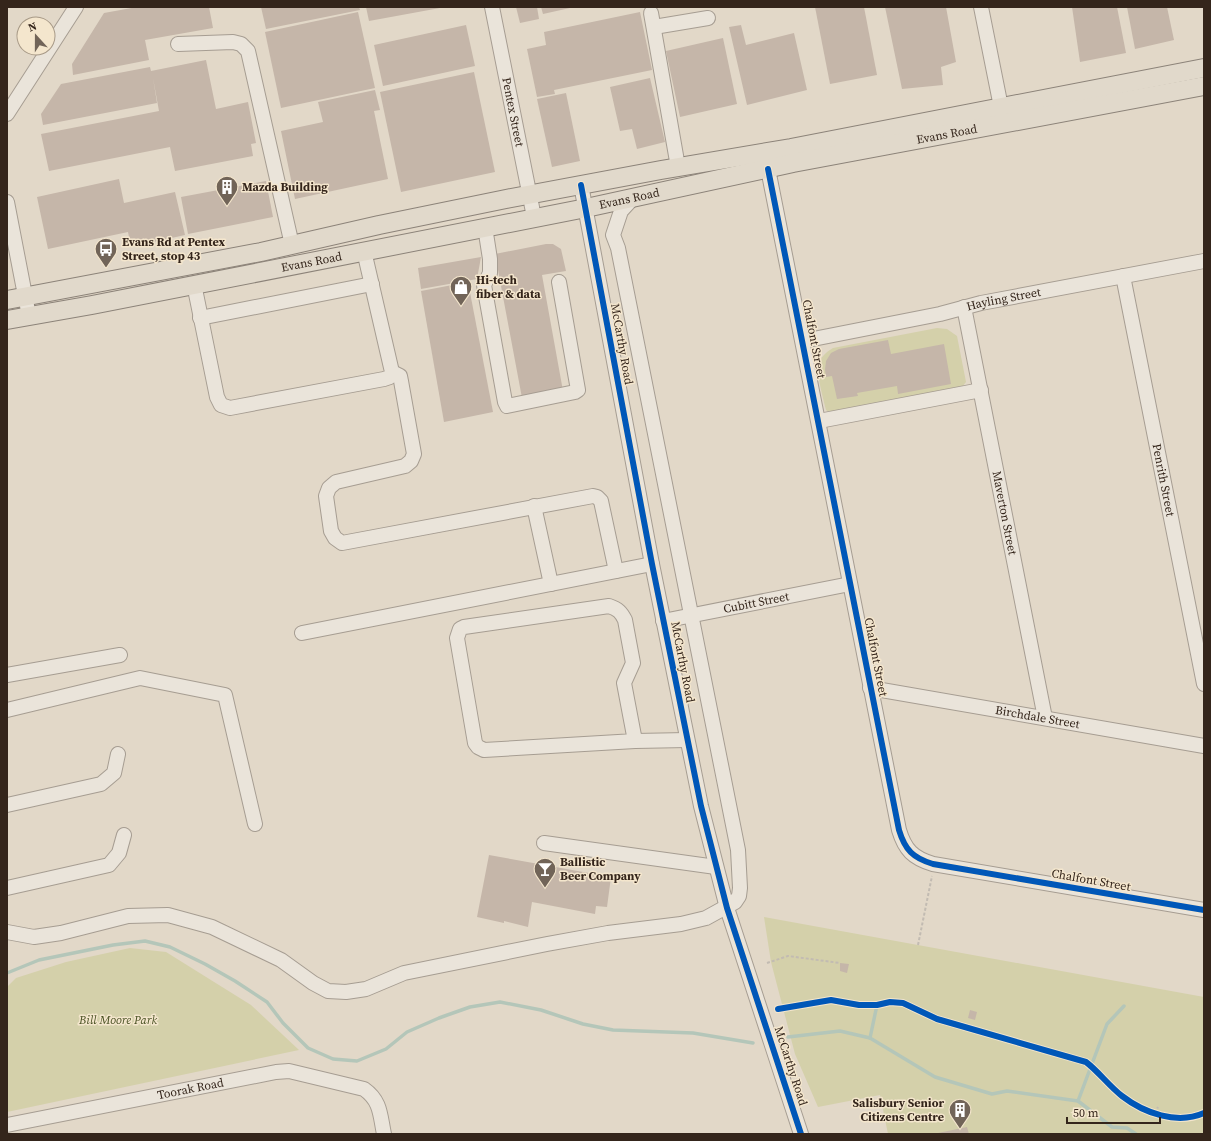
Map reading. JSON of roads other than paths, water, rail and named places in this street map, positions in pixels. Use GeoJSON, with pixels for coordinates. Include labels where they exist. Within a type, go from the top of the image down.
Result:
{"type":"FeatureCollection","features":[{"type":"Feature","properties":{"kind":"main road","name":"Evans Road"},"geometry":{"type":"LineString","coordinates":[[7,300],[261,252],[386,224],[529,195],[678,167],[791,148],[1204,68]]}},
{"type":"Feature","properties":{"kind":"main road","name":"Evans Road"},"geometry":{"type":"LineString","coordinates":[[7,320],[586,208],[768,169],[1204,86]]}},
{"type":"Feature","properties":{"kind":"street"},"geometry":{"type":"LineString","coordinates":[[7,114],[76,7]]}},
{"type":"Feature","properties":{"kind":"street","name":"Pentex Street"},"geometry":{"type":"LineString","coordinates":[[492,7],[534,218]]}},
{"type":"Feature","properties":{"kind":"street"},"geometry":{"type":"LineString","coordinates":[[981,7],[1001,107]]}},
{"type":"Feature","properties":{"kind":"street"},"geometry":{"type":"LineString","coordinates":[[678,167],[653,20],[708,18]]}},
{"type":"Feature","properties":{"kind":"street"},"geometry":{"type":"LineString","coordinates":[[178,44],[233,42],[241,44],[248,51],[292,245]]}},
{"type":"Feature","properties":{"kind":"street","name":"Chalfont Street"},"geometry":{"type":"LineString","coordinates":[[768,169],[819,421],[870,688],[902,839],[913,855],[923,861],[933,864],[1204,910]]}},
{"type":"Feature","properties":{"kind":"street","name":"McCarthy Road"},"geometry":{"type":"LineString","coordinates":[[581,185],[663,621],[687,740],[716,867],[727,908],[801,1134]]}},
{"type":"Feature","properties":{"kind":"street","name":"McCarthy Road"},"geometry":{"type":"LineString","coordinates":[[633,198],[621,211],[613,236],[620,256],[738,850],[739,896],[735,902],[727,908]]}},
{"type":"Feature","properties":{"kind":"street"},"geometry":{"type":"LineString","coordinates":[[7,202],[28,316]]}},
{"type":"Feature","properties":{"kind":"street"},"geometry":{"type":"LineString","coordinates":[[486,227],[490,259],[490,273],[484,285],[507,406],[573,393],[578,390],[558,282]]}},
{"type":"Feature","properties":{"kind":"street"},"geometry":{"type":"LineString","coordinates":[[194,284],[217,397],[221,405],[230,408],[384,379],[390,377],[392,372],[364,251]]}},
{"type":"Feature","properties":{"kind":"street","name":"Hayling Street"},"geometry":{"type":"LineString","coordinates":[[803,341],[1204,261]]}},
{"type":"Feature","properties":{"kind":"street","name":"Penrith Street"},"geometry":{"type":"LineString","coordinates":[[1123,276],[1204,684]]}},
{"type":"Feature","properties":{"kind":"street"},"geometry":{"type":"LineString","coordinates":[[200,318],[372,284]]}},
{"type":"Feature","properties":{"kind":"street","name":"Maverton Street"},"geometry":{"type":"LineString","coordinates":[[964,308],[1045,718]]}},
{"type":"Feature","properties":{"kind":"street"},"geometry":{"type":"LineString","coordinates":[[392,372],[400,376],[414,454],[411,462],[405,466],[336,482],[329,488],[326,496],[331,531],[335,538],[342,543],[593,496],[602,501],[616,571]]}},
{"type":"Feature","properties":{"kind":"street"},"geometry":{"type":"LineString","coordinates":[[819,421],[981,390]]}},
{"type":"Feature","properties":{"kind":"street"},"geometry":{"type":"LineString","coordinates":[[534,506],[551,584]]}},
{"type":"Feature","properties":{"kind":"street"},"geometry":{"type":"LineString","coordinates":[[302,633],[652,564]]}},
{"type":"Feature","properties":{"kind":"street","name":"Cubitt Street"},"geometry":{"type":"LineString","coordinates":[[663,621],[850,584]]}},
{"type":"Feature","properties":{"kind":"street"},"geometry":{"type":"LineString","coordinates":[[635,741],[624,683],[632,663],[625,620],[618,609],[609,606],[464,627],[460,630],[457,638],[475,743],[478,747],[484,750],[635,741],[687,740]]}},
{"type":"Feature","properties":{"kind":"street"},"geometry":{"type":"LineString","coordinates":[[7,675],[120,655]]}},
{"type":"Feature","properties":{"kind":"street"},"geometry":{"type":"LineString","coordinates":[[7,710],[140,678],[225,695],[255,824]]}},
{"type":"Feature","properties":{"kind":"street","name":"Birchdale Street"},"geometry":{"type":"LineString","coordinates":[[870,688],[1204,746]]}},
{"type":"Feature","properties":{"kind":"street"},"geometry":{"type":"LineString","coordinates":[[7,805],[101,784],[114,773],[118,754]]}},
{"type":"Feature","properties":{"kind":"street"},"geometry":{"type":"LineString","coordinates":[[7,888],[109,865],[119,852],[124,835]]}},
{"type":"Feature","properties":{"kind":"street"},"geometry":{"type":"LineString","coordinates":[[544,843],[716,867]]}},
{"type":"Feature","properties":{"kind":"street"},"geometry":{"type":"LineString","coordinates":[[7,932],[34,937],[61,933],[128,916],[168,915],[212,927],[281,960],[313,983],[328,991],[346,992],[366,989],[386,979],[404,973],[608,933],[681,924],[706,918],[727,908]]}},
{"type":"Feature","properties":{"kind":"street","name":"Toorak Road"},"geometry":{"type":"LineString","coordinates":[[7,1126],[276,1072],[289,1071],[364,1089],[372,1095],[377,1103],[384,1134]]}},
{"type":"Feature","properties":{"kind":"waterway"},"geometry":{"type":"LineString","coordinates":[[7,973],[39,960],[113,945],[145,941],[170,947],[235,981],[267,1002],[283,1023],[308,1048],[333,1059],[357,1061],[386,1049],[407,1032],[439,1018],[470,1007],[500,1002],[541,1010],[583,1024],[613,1030],[693,1033],[753,1043]]}},
{"type":"Feature","properties":{"kind":"waterway"},"geometry":{"type":"LineString","coordinates":[[870,1038],[877,1005]]}},
{"type":"Feature","properties":{"kind":"waterway"},"geometry":{"type":"LineString","coordinates":[[1078,1101],[1107,1024],[1124,1006]]}},
{"type":"Feature","properties":{"kind":"waterway"},"geometry":{"type":"LineString","coordinates":[[788,1037],[840,1031],[870,1038],[935,1077],[992,1094],[1007,1091],[1078,1101],[1112,1127],[1127,1128],[1136,1134]]}},
{"type":"Feature","properties":{"kind":"place","name":"Mazda Building"},"geometry":{"type":"Point","coordinates":[227,206]}},
{"type":"Feature","properties":{"kind":"place","name":"Evans Rd at Pentex Street, stop 43"},"geometry":{"type":"Point","coordinates":[106,268]}},
{"type":"Feature","properties":{"kind":"place","name":"Hi-tech fiber & data"},"geometry":{"type":"Point","coordinates":[461,306]}},
{"type":"Feature","properties":{"kind":"place","name":"Ballistic Beer Company"},"geometry":{"type":"Point","coordinates":[545,888]}},
{"type":"Feature","properties":{"kind":"place","name":"Salisbury Senior Citizens Centre"},"geometry":{"type":"Point","coordinates":[960,1130]}},
{"type":"Feature","properties":{"kind":"park label","name":"Bill Moore Park"},"geometry":{"type":"Point","coordinates":[118,1020]}}]}
